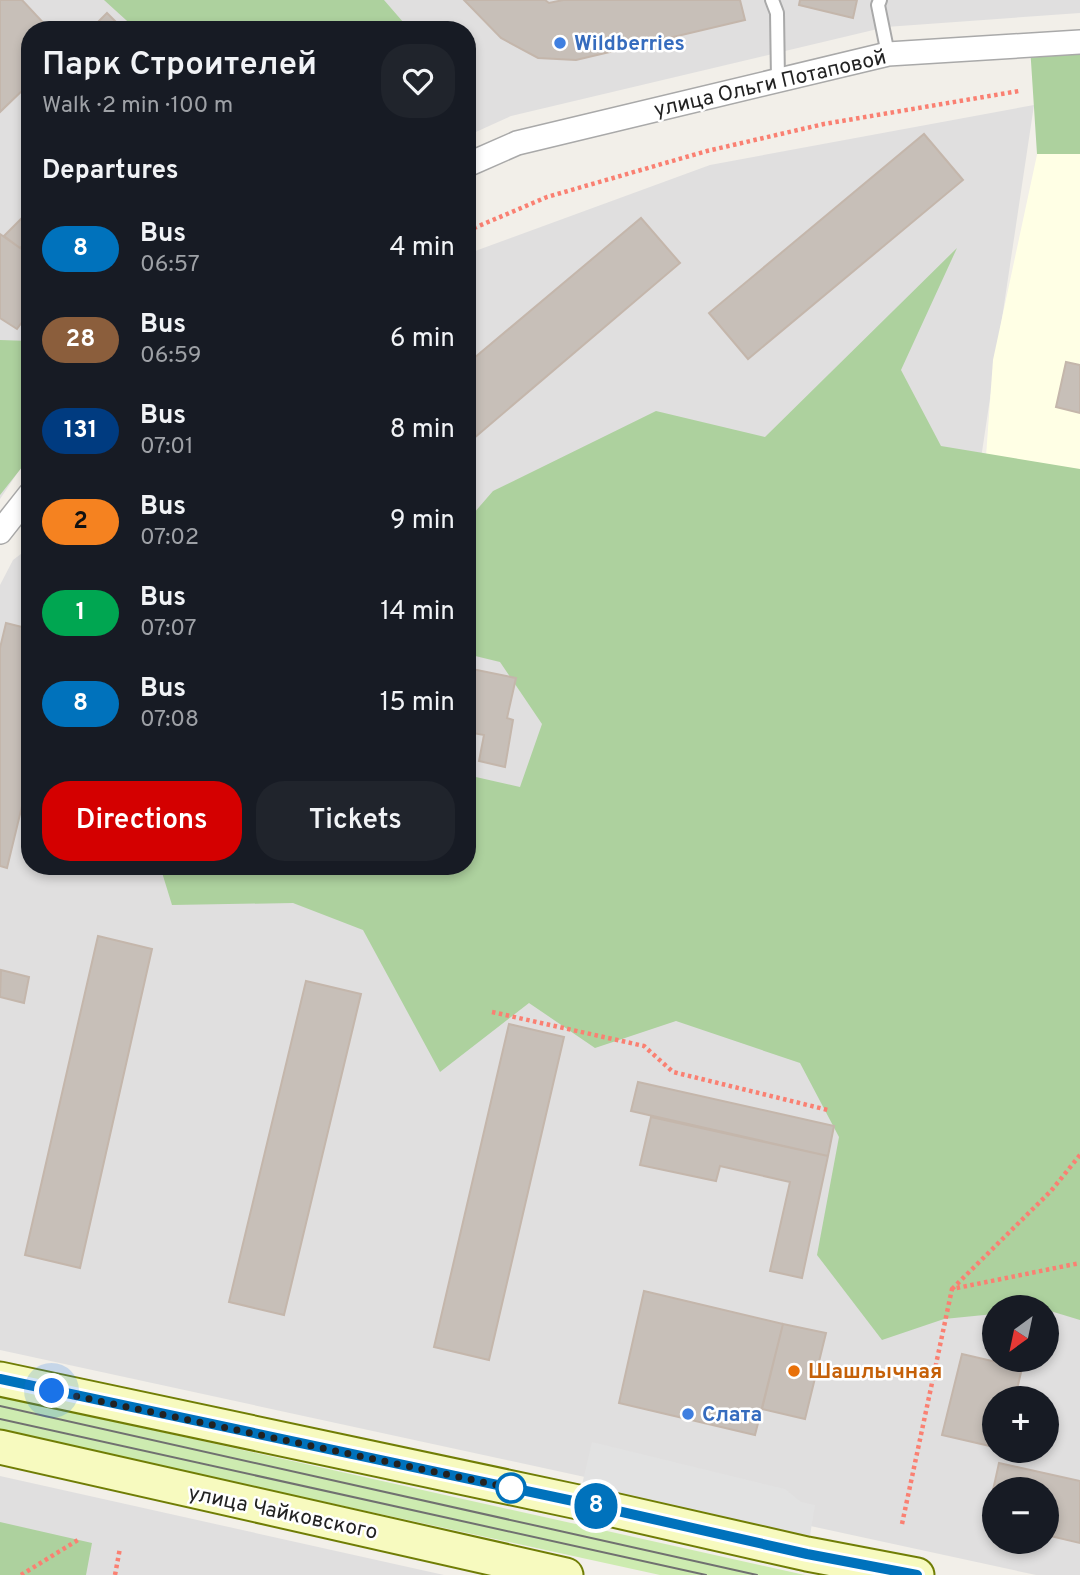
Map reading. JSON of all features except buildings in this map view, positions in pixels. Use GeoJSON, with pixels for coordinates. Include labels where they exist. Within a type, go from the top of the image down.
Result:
{"type":"FeatureCollection","features":[{"type":"Feature","properties":{"kind":"main road"},"geometry":{"type":"LineString","coordinates":[[0,1379],[578,1502],[807,1554],[917,1575]]}},
{"type":"Feature","properties":{"kind":"main road","name":"улица Чайковского"},"geometry":{"type":"LineString","coordinates":[[0,1447],[566,1575]]}},
{"type":"Feature","properties":{"kind":"street","name":"улица Ольги Потаповой"},"geometry":{"type":"LineString","coordinates":[[476,161],[517,143],[888,54],[1080,42]]}},
{"type":"Feature","properties":{"kind":"street"},"geometry":{"type":"LineString","coordinates":[[0,532],[21,505]]}},
{"type":"Feature","properties":{"kind":"lane"},"geometry":{"type":"LineString","coordinates":[[772,0],[777,13],[778,80]]}},
{"type":"Feature","properties":{"kind":"lane"},"geometry":{"type":"LineString","coordinates":[[880,0],[878,5],[888,54]]}},
{"type":"Feature","properties":{"kind":"path"},"geometry":{"type":"LineString","coordinates":[[476,227],[547,197],[708,151],[824,124],[1019,92]]}},
{"type":"Feature","properties":{"kind":"path"},"geometry":{"type":"LineString","coordinates":[[492,1012],[643,1046],[673,1072],[828,1110]]}},
{"type":"Feature","properties":{"kind":"path"},"geometry":{"type":"LineString","coordinates":[[902,1524],[952,1289],[1051,1191],[1080,1155]]}},
{"type":"Feature","properties":{"kind":"path"},"geometry":{"type":"LineString","coordinates":[[952,1289],[1080,1263]]}},
{"type":"Feature","properties":{"kind":"path"},"geometry":{"type":"LineString","coordinates":[[21,1575],[78,1539]]}},
{"type":"Feature","properties":{"kind":"path"},"geometry":{"type":"LineString","coordinates":[[116,1575],[120,1548]]}},
{"type":"Feature","properties":{"kind":"shaded area"},"geometry":{"type":"Polygon","coordinates":[[[0,0],[1080,0],[1080,13],[886,27],[511,116],[476,132],[476,21],[21,21],[21,468],[0,499],[0,0]]]}},
{"type":"Feature","properties":{"kind":"shaded area"},"geometry":{"type":"Polygon","coordinates":[[[1080,79],[1080,636],[975,608],[993,360],[1053,80],[1080,79]]]}},
{"type":"Feature","properties":{"kind":"shaded area"},"geometry":{"type":"Polygon","coordinates":[[[1034,105],[955,632],[1080,658],[1080,1575],[1036,1575],[0,1350],[0,585],[13,560],[21,554],[21,875],[476,875],[476,251],[710,165],[1034,105]]]}},
{"type":"Feature","properties":{"kind":"shaded area"},"geometry":{"type":"Polygon","coordinates":[[[592,1442],[785,1489],[801,1502],[815,1505],[807,1554],[578,1502],[592,1442]]]}},
{"type":"Feature","properties":{"kind":"shaded area"},"geometry":{"type":"Polygon","coordinates":[[[0,1476],[444,1575],[0,1575],[0,1476]]]}},
{"type":"Feature","properties":{"kind":"green space"},"geometry":{"type":"Polygon","coordinates":[[[104,0],[384,0],[402,21],[127,21],[104,0]]]}},
{"type":"Feature","properties":{"kind":"green space"},"geometry":{"type":"Polygon","coordinates":[[[1030,46],[1080,48],[1080,154],[1037,154],[1030,46]]]}},
{"type":"Feature","properties":{"kind":"green space"},"geometry":{"type":"Polygon","coordinates":[[[957,248],[901,370],[941,446],[1080,469],[1080,1320],[1059,1314],[1059,1295],[982,1295],[982,1315],[944,1319],[882,1340],[817,1255],[839,1137],[800,1063],[676,1021],[595,1048],[529,1003],[440,1072],[363,930],[293,903],[172,905],[163,875],[476,875],[476,777],[520,787],[542,724],[500,662],[476,656],[476,511],[493,491],[656,411],[765,437],[957,248]]]}},
{"type":"Feature","properties":{"kind":"green space"},"geometry":{"type":"Polygon","coordinates":[[[0,340],[21,341],[21,468],[0,495],[0,340]]]}},
{"type":"Feature","properties":{"kind":"green space"},"geometry":{"type":"Polygon","coordinates":[[[0,1396],[805,1575],[660,1575],[0,1431],[0,1396]]]}},
{"type":"Feature","properties":{"kind":"green space"},"geometry":{"type":"Polygon","coordinates":[[[0,1522],[92,1543],[86,1575],[0,1575],[0,1522]]]}},
{"type":"Feature","properties":{"kind":"tram line"},"geometry":{"type":"LineString","coordinates":[[0,1406],[757,1575]]}},
{"type":"Feature","properties":{"kind":"tram line"},"geometry":{"type":"LineString","coordinates":[[0,1419],[706,1575]]}},
{"type":"Feature","properties":{"kind":"bus line","name":"8"},"geometry":{"type":"LineString","coordinates":[[0,1379],[578,1502],[807,1554],[917,1575]]}},
{"type":"Feature","properties":{"kind":"place","name":"Wildberries"},"geometry":{"type":"Point","coordinates":[560,43]}},
{"type":"Feature","properties":{"kind":"place","name":"Шашлычная"},"geometry":{"type":"Point","coordinates":[794,1371]}},
{"type":"Feature","properties":{"kind":"place","name":"Слата"},"geometry":{"type":"Point","coordinates":[688,1414]}},
{"type":"Feature","properties":{"kind":"route"},"geometry":{"type":"LineString","coordinates":[[52,1391],[511,1488]]}}]}
